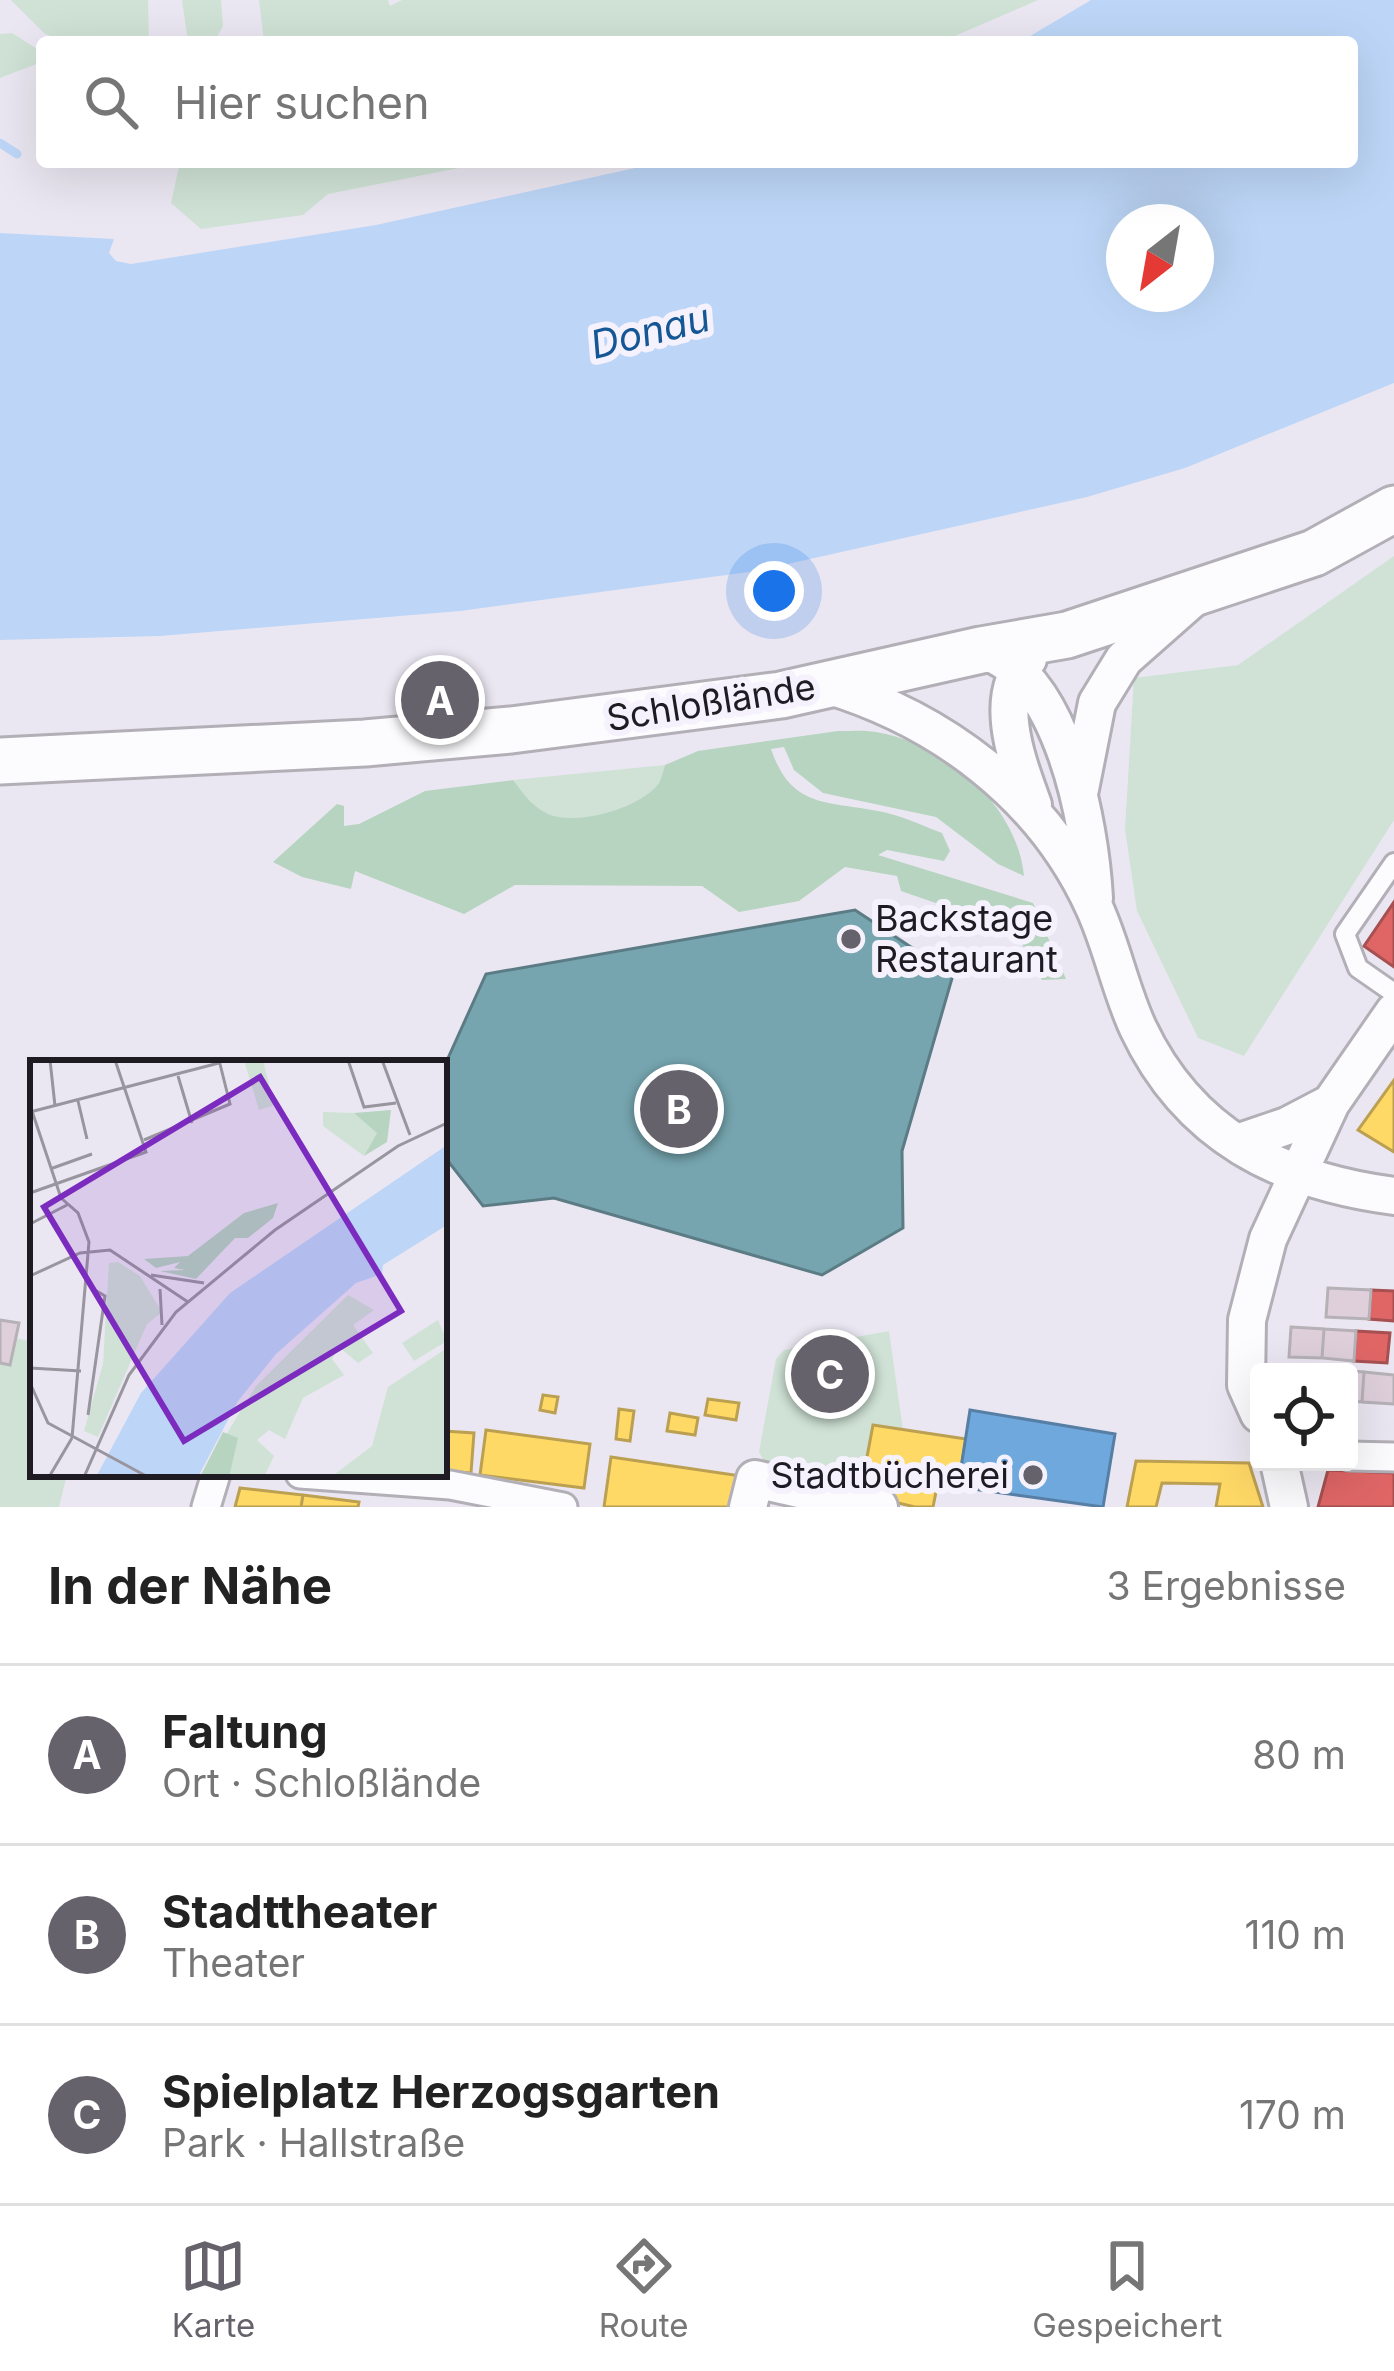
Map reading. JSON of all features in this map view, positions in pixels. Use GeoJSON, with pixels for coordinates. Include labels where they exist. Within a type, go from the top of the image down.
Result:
{"type":"FeatureCollection","features":[{"type":"Feature","properties":{"kind":"street","name":"Schloßlände"},"geometry":{"type":"LineString","coordinates":[[0,761],[365,743],[512,730],[782,695],[1000,659],[1314,553],[1394,509]]}},
{"type":"Feature","properties":{"kind":"street"},"geometry":{"type":"LineString","coordinates":[[1080,789],[1097,703],[1124,659],[1202,591]]}},
{"type":"Feature","properties":{"kind":"street"},"geometry":{"type":"LineString","coordinates":[[1000,659],[1038,695],[1080,789],[1095,908]]}},
{"type":"Feature","properties":{"kind":"street"},"geometry":{"type":"LineString","coordinates":[[1000,659],[1011,695],[1012,745],[1036,813],[1095,908],[1138,1028],[1171,1087],[1237,1143],[1300,1177],[1394,1196]]}},
{"type":"Feature","properties":{"kind":"street"},"geometry":{"type":"LineString","coordinates":[[827,685],[916,718],[959,746],[1036,813]]}},
{"type":"Feature","properties":{"kind":"street"},"geometry":{"type":"LineString","coordinates":[[1250,1394],[1246,1385],[1247,1320],[1268,1239],[1330,1103],[1394,1012]]}},
{"type":"Feature","properties":{"kind":"street"},"geometry":{"type":"LineString","coordinates":[[1237,1143],[1286,1126],[1330,1103]]}},
{"type":"Feature","properties":{"kind":"street"},"geometry":{"type":"LineString","coordinates":[[1358,1456],[1394,1457]]}},
{"type":"Feature","properties":{"kind":"street"},"geometry":{"type":"LineString","coordinates":[[1281,1471],[1288,1507]]}},
{"type":"Feature","properties":{"kind":"street"},"geometry":{"type":"LineString","coordinates":[[206,1507],[215,1477]]}},
{"type":"Feature","properties":{"kind":"street"},"geometry":{"type":"LineString","coordinates":[[320,1477],[563,1507]]}},
{"type":"Feature","properties":{"kind":"street"},"geometry":{"type":"LineString","coordinates":[[748,1507],[755,1479],[879,1507]]}},
{"type":"Feature","properties":{"kind":"lane"},"geometry":{"type":"LineString","coordinates":[[1394,863],[1345,934],[1358,968],[1394,993]]}},
{"type":"Feature","properties":{"kind":"green space"},"geometry":{"type":"Polygon","coordinates":[[[11,0],[148,0],[149,36],[44,33],[11,0]]]}},
{"type":"Feature","properties":{"kind":"green space"},"geometry":{"type":"Polygon","coordinates":[[[182,0],[221,0],[223,26],[218,36],[187,35],[182,0]]]}},
{"type":"Feature","properties":{"kind":"green space"},"geometry":{"type":"Polygon","coordinates":[[[259,0],[388,0],[390,6],[402,0],[1038,0],[955,36],[263,36],[259,0]]]}},
{"type":"Feature","properties":{"kind":"green space"},"geometry":{"type":"Polygon","coordinates":[[[12,33],[36,48],[36,64],[0,78],[0,34],[12,33]]]}},
{"type":"Feature","properties":{"kind":"green space"},"geometry":{"type":"Polygon","coordinates":[[[179,168],[459,168],[328,194],[303,215],[201,229],[171,203],[179,168]]]}},
{"type":"Feature","properties":{"kind":"green space"},"geometry":{"type":"Polygon","coordinates":[[[1394,556],[1394,820],[1244,1056],[1198,1038],[1137,911],[1125,829],[1134,678],[1238,665],[1394,556]]]}},
{"type":"Feature","properties":{"kind":"green space"},"geometry":{"type":"Polygon","coordinates":[[[838,731],[871,731],[902,739],[952,764],[993,802],[1008,825],[1024,876],[998,864],[936,817],[823,793],[794,770],[784,747],[771,749],[789,782],[827,803],[886,813],[942,833],[950,851],[944,861],[887,850],[878,855],[1033,903],[1066,979],[1042,980],[1014,930],[901,891],[897,876],[845,867],[799,901],[739,912],[702,886],[515,885],[464,914],[355,871],[351,889],[302,877],[273,862],[337,804],[344,806],[344,826],[359,824],[425,791],[513,780],[546,813],[589,817],[637,801],[659,783],[665,765],[698,751],[838,731]]]}},
{"type":"Feature","properties":{"kind":"green space"},"geometry":{"type":"Polygon","coordinates":[[[665,765],[659,783],[637,801],[589,817],[546,813],[513,780],[665,765]]]}},
{"type":"Feature","properties":{"kind":"green space"},"geometry":{"type":"Polygon","coordinates":[[[889,1331],[903,1430],[860,1494],[769,1471],[759,1452],[776,1359],[784,1350],[889,1331]]]}},
{"type":"Feature","properties":{"kind":"green space"},"geometry":{"type":"Polygon","coordinates":[[[16,1338],[30,1341],[30,1477],[66,1477],[59,1507],[0,1507],[0,1363],[10,1365],[16,1338]]]}},
{"type":"Feature","properties":{"kind":"water","name":"Donau"},"geometry":{"type":"Polygon","coordinates":[[[1091,0],[1394,0],[1394,383],[1185,468],[1087,497],[756,571],[460,611],[160,636],[0,640],[0,233],[114,239],[109,253],[116,261],[131,264],[376,225],[635,168],[1358,168],[1358,36],[1030,36],[1091,0]]]}},
{"type":"Feature","properties":{"kind":"building: Wohnen"},"geometry":{"type":"Polygon","coordinates":[[[1394,1080],[1394,1152],[1358,1130],[1394,1080]]]}},
{"type":"Feature","properties":{"kind":"building: Wohnen"},"geometry":{"type":"Polygon","coordinates":[[[543,1395],[558,1397],[555,1413],[540,1410],[543,1395]]]}},
{"type":"Feature","properties":{"kind":"building: Wohnen"},"geometry":{"type":"Polygon","coordinates":[[[708,1399],[739,1403],[736,1420],[705,1415],[708,1399]]]}},
{"type":"Feature","properties":{"kind":"building: Wohnen"},"geometry":{"type":"Polygon","coordinates":[[[619,1409],[634,1411],[630,1441],[616,1439],[619,1409]]]}},
{"type":"Feature","properties":{"kind":"building: Wohnen"},"geometry":{"type":"Polygon","coordinates":[[[670,1413],[698,1418],[695,1435],[667,1431],[670,1413]]]}},
{"type":"Feature","properties":{"kind":"building: Wohnen"},"geometry":{"type":"Polygon","coordinates":[[[873,1425],[966,1439],[958,1487],[938,1482],[933,1507],[860,1494],[873,1425]]]}},
{"type":"Feature","properties":{"kind":"building: Wohnen"},"geometry":{"type":"Polygon","coordinates":[[[486,1430],[590,1444],[584,1488],[480,1475],[486,1430]]]}},
{"type":"Feature","properties":{"kind":"building: Wohnen"},"geometry":{"type":"Polygon","coordinates":[[[447,1431],[474,1433],[471,1473],[447,1471],[447,1431]]]}},
{"type":"Feature","properties":{"kind":"building: Wohnen"},"geometry":{"type":"Polygon","coordinates":[[[611,1457],[741,1476],[737,1507],[604,1507],[611,1457]]]}},
{"type":"Feature","properties":{"kind":"building: Wohnen"},"geometry":{"type":"Polygon","coordinates":[[[1136,1461],[1249,1463],[1263,1507],[1216,1507],[1220,1484],[1162,1483],[1156,1507],[1127,1507],[1136,1461]]]}},
{"type":"Feature","properties":{"kind":"building: Wohnen"},"geometry":{"type":"Polygon","coordinates":[[[240,1488],[303,1495],[301,1507],[235,1507],[240,1488]]]}},
{"type":"Feature","properties":{"kind":"building: Wohnen"},"geometry":{"type":"Polygon","coordinates":[[[303,1495],[359,1502],[358,1507],[301,1507],[303,1495]]]}},
{"type":"Feature","properties":{"kind":"building: Handel"},"geometry":{"type":"Polygon","coordinates":[[[1394,902],[1394,967],[1364,946],[1394,902]]]}},
{"type":"Feature","properties":{"kind":"building: Handel"},"geometry":{"type":"Polygon","coordinates":[[[1371,1290],[1394,1291],[1394,1321],[1369,1319],[1371,1290]]]}},
{"type":"Feature","properties":{"kind":"building: Handel"},"geometry":{"type":"Polygon","coordinates":[[[1356,1331],[1390,1333],[1387,1363],[1354,1361],[1356,1331]]]}},
{"type":"Feature","properties":{"kind":"building: Handel"},"geometry":{"type":"Polygon","coordinates":[[[1328,1471],[1394,1473],[1394,1507],[1318,1507],[1328,1471]]]}},
{"type":"Feature","properties":{"kind":"building: Schulen"},"geometry":{"type":"Polygon","coordinates":[[[970,1410],[1115,1434],[1103,1507],[958,1487],[970,1410]]]}},
{"type":"Feature","properties":{"kind":"building: Öffentlich"},"geometry":{"type":"Polygon","coordinates":[[[855,910],[953,975],[902,1151],[903,1228],[822,1275],[554,1198],[483,1206],[447,1160],[447,1060],[486,974],[855,910]]]}},
{"type":"Feature","properties":{"kind":"building: Sonstige"},"geometry":{"type":"Polygon","coordinates":[[[1328,1288],[1371,1290],[1369,1319],[1326,1317],[1328,1288]]]}},
{"type":"Feature","properties":{"kind":"building: Sonstige"},"geometry":{"type":"Polygon","coordinates":[[[0,1320],[19,1323],[10,1365],[0,1363],[0,1320]]]}},
{"type":"Feature","properties":{"kind":"building: Sonstige"},"geometry":{"type":"Polygon","coordinates":[[[1291,1327],[1324,1329],[1322,1358],[1289,1357],[1291,1327]]]}},
{"type":"Feature","properties":{"kind":"building: Sonstige"},"geometry":{"type":"Polygon","coordinates":[[[1324,1329],[1356,1331],[1354,1361],[1322,1358],[1324,1329]]]}},
{"type":"Feature","properties":{"kind":"building: Sonstige"},"geometry":{"type":"Polygon","coordinates":[[[1358,1372],[1364,1372],[1362,1402],[1358,1402],[1358,1372]]]}},
{"type":"Feature","properties":{"kind":"building: Sonstige"},"geometry":{"type":"Polygon","coordinates":[[[1364,1372],[1394,1375],[1394,1404],[1362,1402],[1364,1372]]]}},
{"type":"Feature","properties":{"kind":"waterway"},"geometry":{"type":"LineString","coordinates":[[0,143],[17,154]]}},
{"type":"Feature","properties":{"kind":"place","name":"Faltung"},"geometry":{"type":"Point","coordinates":[440,700]}},
{"type":"Feature","properties":{"kind":"place","name":"Backstage Restaurant"},"geometry":{"type":"Point","coordinates":[851,939]}},
{"type":"Feature","properties":{"kind":"place","name":"Stadttheater"},"geometry":{"type":"Point","coordinates":[679,1109]}},
{"type":"Feature","properties":{"kind":"place","name":"Spielplatz Herzogsgarten"},"geometry":{"type":"Point","coordinates":[830,1374]}},
{"type":"Feature","properties":{"kind":"place","name":"Stadtbücherei"},"geometry":{"type":"Point","coordinates":[1033,1475]}}]}
